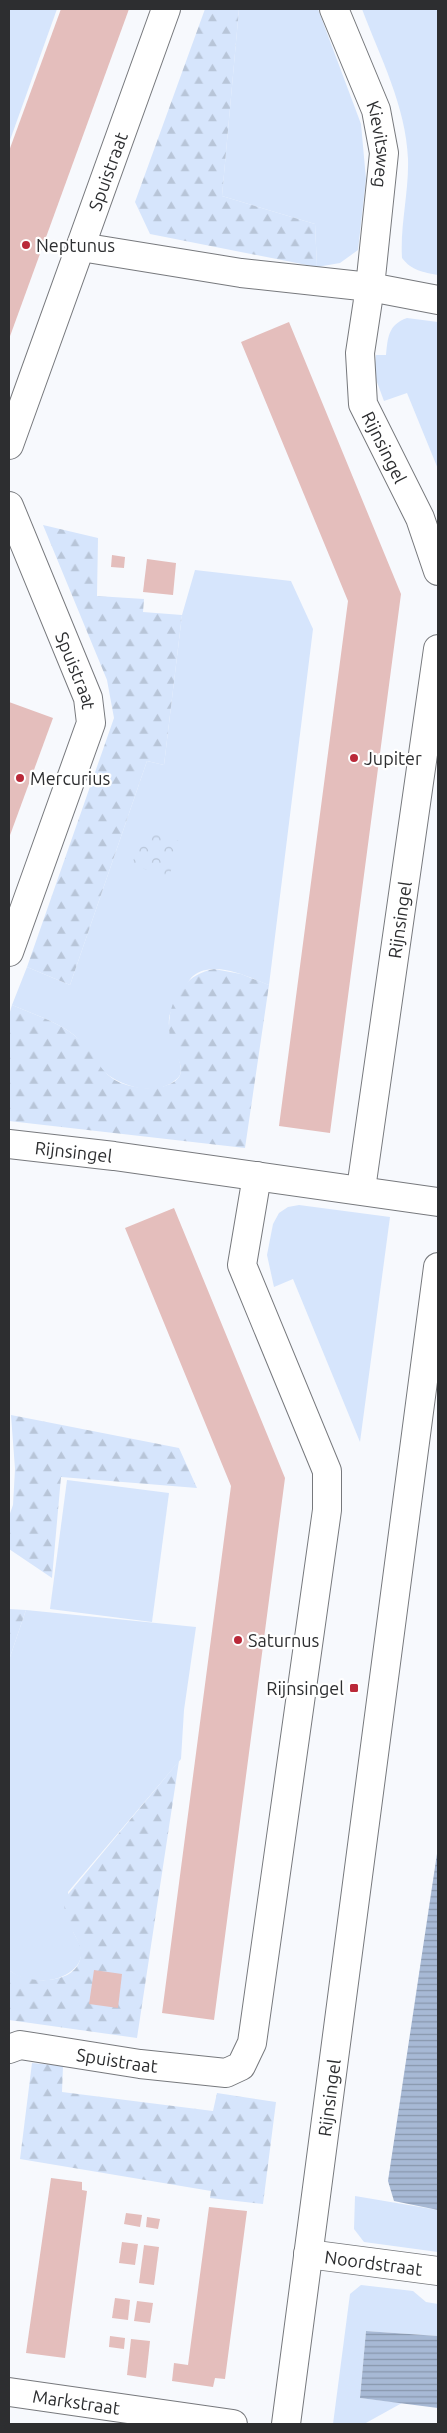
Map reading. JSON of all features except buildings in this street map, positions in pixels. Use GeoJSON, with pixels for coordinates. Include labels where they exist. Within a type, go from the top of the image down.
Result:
{"type":"FeatureCollection","features":[{"type":"Feature","properties":{"kind":"street","name":"Spuistraat"},"geometry":{"type":"LineString","coordinates":[[9,445],[166,9]]}},
{"type":"Feature","properties":{"kind":"street","name":"Kievitsweg"},"geometry":{"type":"LineString","coordinates":[[334,9],[376,110],[384,153],[370,287]]}},
{"type":"Feature","properties":{"kind":"street"},"geometry":{"type":"LineString","coordinates":[[81,247],[241,273],[370,287],[438,300]]}},
{"type":"Feature","properties":{"kind":"street","name":"Rijnsingel"},"geometry":{"type":"LineString","coordinates":[[370,287],[360,354],[363,404],[420,518],[438,571]]}},
{"type":"Feature","properties":{"kind":"street","name":"Spuistraat"},"geometry":{"type":"LineString","coordinates":[[9,506],[88,698],[91,723],[9,952]]}},
{"type":"Feature","properties":{"kind":"street","name":"Rijnsingel"},"geometry":{"type":"LineString","coordinates":[[362,1189],[438,649]]}},
{"type":"Feature","properties":{"kind":"street","name":"Rijnsingel"},"geometry":{"type":"LineString","coordinates":[[9,1144],[362,1189],[438,1202]]}},
{"type":"Feature","properties":{"kind":"street","name":"Spuistraat"},"geometry":{"type":"LineString","coordinates":[[9,2049],[20,2045],[140,2064],[226,2073],[241,2066],[252,2042],[327,1510],[327,1471],[242,1266],[257,1176]]}},
{"type":"Feature","properties":{"kind":"street","name":"Rijnsingel"},"geometry":{"type":"LineString","coordinates":[[286,2424],[438,1267]]}},
{"type":"Feature","properties":{"kind":"street","name":"Noordstraat"},"geometry":{"type":"LineString","coordinates":[[308,2254],[438,2271]]}},
{"type":"Feature","properties":{"kind":"street","name":"Markstraat"},"geometry":{"type":"LineString","coordinates":[[9,2392],[233,2424]]}},
{"type":"Feature","properties":{"kind":"green space"},"geometry":{"type":"Polygon","coordinates":[[[9,9],[57,9],[9,143],[9,9]]]}},
{"type":"Feature","properties":{"kind":"green space"},"geometry":{"type":"Polygon","coordinates":[[[205,9],[239,9],[222,196],[315,224],[317,267],[150,234],[135,202],[205,9]]]}},
{"type":"Feature","properties":{"kind":"green space"},"geometry":{"type":"Polygon","coordinates":[[[239,9],[318,9],[361,124],[366,179],[358,250],[340,263],[317,267],[315,224],[222,196],[239,9]]]}},
{"type":"Feature","properties":{"kind":"green space"},"geometry":{"type":"Polygon","coordinates":[[[362,9],[438,9],[438,275],[414,268],[402,258],[402,233],[408,171],[406,139],[391,82],[362,9]]]}},
{"type":"Feature","properties":{"kind":"green space"},"geometry":{"type":"Polygon","coordinates":[[[407,318],[438,322],[438,469],[407,393],[384,401],[374,374],[376,355],[386,355],[390,332],[396,324],[407,318]]]}},
{"type":"Feature","properties":{"kind":"green space"},"geometry":{"type":"Polygon","coordinates":[[[43,525],[98,538],[97,596],[144,599],[143,612],[182,615],[164,765],[147,761],[70,985],[27,967],[114,718],[107,680],[43,525]]]}},
{"type":"Feature","properties":{"kind":"green space"},"geometry":{"type":"Polygon","coordinates":[[[195,570],[291,581],[313,629],[269,985],[241,974],[221,969],[201,971],[193,976],[169,1016],[170,1034],[179,1059],[180,1074],[174,1081],[164,1086],[155,1089],[145,1089],[125,1084],[107,1074],[96,1064],[78,1039],[67,1030],[12,1005],[27,967],[70,985],[147,761],[164,765],[182,615],[195,570]]]}},
{"type":"Feature","properties":{"kind":"green space"},"geometry":{"type":"Polygon","coordinates":[[[143,829],[180,841],[169,877],[132,865],[143,829]]]}},
{"type":"Feature","properties":{"kind":"green space"},"geometry":{"type":"Polygon","coordinates":[[[214,969],[241,974],[269,985],[245,1148],[9,1121],[9,1015],[12,1005],[52,1022],[74,1035],[91,1052],[102,1069],[117,1081],[129,1086],[144,1088],[161,1087],[177,1080],[181,1070],[169,1030],[172,1006],[183,986],[192,978],[214,969]]]}},
{"type":"Feature","properties":{"kind":"green space"},"geometry":{"type":"Polygon","coordinates":[[[299,1205],[390,1217],[360,1442],[293,1279],[274,1287],[267,1255],[273,1224],[279,1213],[288,1207],[299,1205]]]}},
{"type":"Feature","properties":{"kind":"green space"},"geometry":{"type":"Polygon","coordinates":[[[11,1415],[179,1448],[197,1488],[61,1477],[52,1578],[9,1549],[9,1516],[13,1505],[15,1469],[11,1415]]]}},
{"type":"Feature","properties":{"kind":"green space"},"geometry":{"type":"Polygon","coordinates":[[[67,1480],[169,1493],[152,1622],[50,1609],[67,1480]]]}},
{"type":"Feature","properties":{"kind":"green space"},"geometry":{"type":"Polygon","coordinates":[[[9,1609],[26,1610],[9,1660],[9,1609]]]}},
{"type":"Feature","properties":{"kind":"green space"},"geometry":{"type":"Polygon","coordinates":[[[26,1610],[196,1627],[184,1710],[181,1759],[68,1892],[73,1931],[80,1946],[80,1961],[67,1974],[49,1980],[28,1979],[18,1976],[9,1970],[9,1660],[26,1610]]]}},
{"type":"Feature","properties":{"kind":"green space"},"geometry":{"type":"Polygon","coordinates":[[[179,1761],[137,2038],[9,2020],[9,1970],[26,1978],[48,1980],[68,1974],[75,1968],[80,1960],[81,1952],[66,1917],[64,1908],[65,1898],[179,1761]]]}},
{"type":"Feature","properties":{"kind":"green space"},"geometry":{"type":"Polygon","coordinates":[[[32,2063],[63,2066],[62,2092],[213,2111],[217,2093],[276,2102],[263,2204],[210,2198],[211,2191],[20,2159],[32,2063]]]}},
{"type":"Feature","properties":{"kind":"green space"},"geometry":{"type":"Polygon","coordinates":[[[355,2196],[438,2210],[438,2252],[364,2242],[354,2229],[355,2196]]]}},
{"type":"Feature","properties":{"kind":"green space"},"geometry":{"type":"Polygon","coordinates":[[[361,2285],[413,2291],[426,2302],[438,2304],[438,2336],[366,2331],[360,2398],[402,2403],[364,2424],[333,2424],[350,2294],[361,2285]]]}},
{"type":"Feature","properties":{"kind":"shaded area"},"geometry":{"type":"Polygon","coordinates":[[[438,1847],[438,2210],[394,2201],[388,2181],[438,1847]]]}},
{"type":"Feature","properties":{"kind":"shaded area"},"geometry":{"type":"Polygon","coordinates":[[[366,2331],[438,2336],[438,2408],[360,2398],[366,2331]]]}},
{"type":"Feature","properties":{"kind":"place","name":"Neptunus"},"geometry":{"type":"Point","coordinates":[26,245]}},
{"type":"Feature","properties":{"kind":"place","name":"Jupiter"},"geometry":{"type":"Point","coordinates":[354,758]}},
{"type":"Feature","properties":{"kind":"place","name":"Mercurius"},"geometry":{"type":"Point","coordinates":[20,778]}},
{"type":"Feature","properties":{"kind":"place","name":"Saturnus"},"geometry":{"type":"Point","coordinates":[238,1640]}},
{"type":"Feature","properties":{"kind":"place","name":"Rijnsingel"},"geometry":{"type":"Point","coordinates":[354,1688]}}]}
